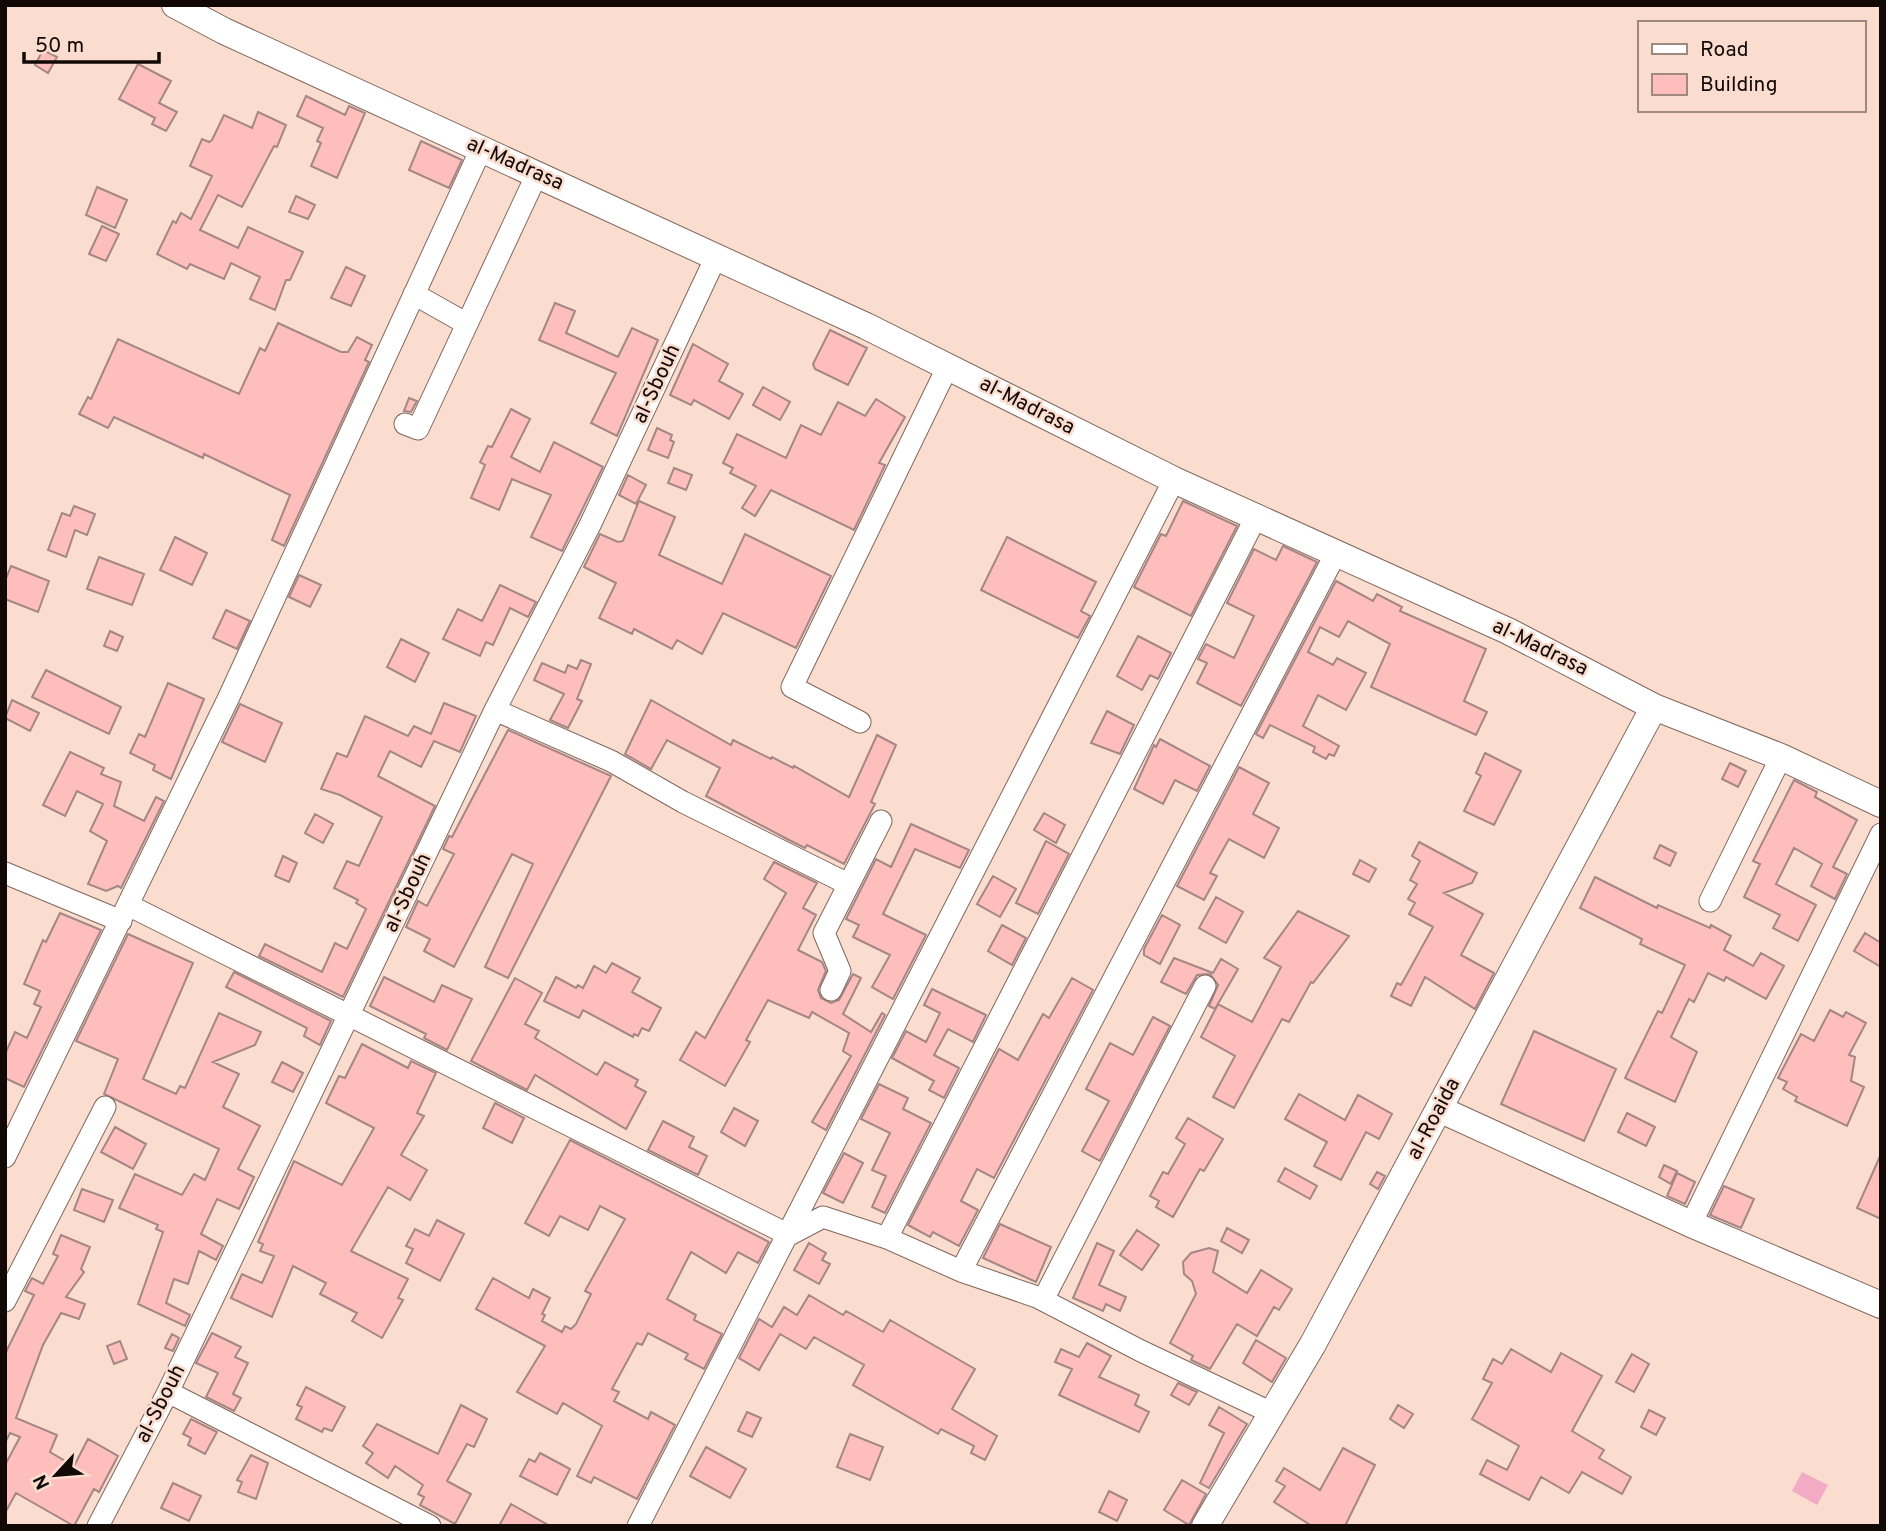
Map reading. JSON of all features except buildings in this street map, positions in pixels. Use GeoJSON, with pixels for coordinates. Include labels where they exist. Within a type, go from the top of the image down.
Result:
{"type":"FeatureCollection","features":[{"type":"Feature","properties":{"kind":"street","name":"al-Madrasa"},"geometry":{"type":"LineString","coordinates":[[175,5],[236,37],[636,218],[715,259],[948,366],[1255,519],[1508,631],[1654,706],[1781,757],[1881,804]]}},
{"type":"Feature","properties":{"kind":"street"},"geometry":{"type":"LineString","coordinates":[[5,1157],[228,699],[481,149]]}},
{"type":"Feature","properties":{"kind":"street"},"geometry":{"type":"LineString","coordinates":[[405,424],[418,429],[537,174]]}},
{"type":"Feature","properties":{"kind":"street","name":"al-Sbouh"},"geometry":{"type":"LineString","coordinates":[[98,1526],[168,1392],[495,710],[590,525],[715,259]]}},
{"type":"Feature","properties":{"kind":"street"},"geometry":{"type":"LineString","coordinates":[[414,294],[467,324]]}},
{"type":"Feature","properties":{"kind":"street"},"geometry":{"type":"LineString","coordinates":[[860,722],[792,687],[948,366]]}},
{"type":"Feature","properties":{"kind":"street"},"geometry":{"type":"LineString","coordinates":[[638,1526],[1174,480]]}},
{"type":"Feature","properties":{"kind":"street"},"geometry":{"type":"LineString","coordinates":[[887,1238],[1255,519]]}},
{"type":"Feature","properties":{"kind":"street"},"geometry":{"type":"LineString","coordinates":[[961,1271],[1335,555]]}},
{"type":"Feature","properties":{"kind":"street","name":"al-Roaida"},"geometry":{"type":"LineString","coordinates":[[1205,1526],[1272,1413],[1439,1109],[1654,706]]}},
{"type":"Feature","properties":{"kind":"street"},"geometry":{"type":"LineString","coordinates":[[495,710],[611,761],[684,802],[848,884]]}},
{"type":"Feature","properties":{"kind":"street"},"geometry":{"type":"LineString","coordinates":[[1710,901],[1781,757]]}},
{"type":"Feature","properties":{"kind":"street"},"geometry":{"type":"LineString","coordinates":[[831,990],[841,971],[824,933],[881,821]]}},
{"type":"Feature","properties":{"kind":"street"},"geometry":{"type":"LineString","coordinates":[[1691,1224],[1881,834]]}},
{"type":"Feature","properties":{"kind":"street"},"geometry":{"type":"LineString","coordinates":[[5,873],[125,913],[351,1015],[789,1235]]}},
{"type":"Feature","properties":{"kind":"street"},"geometry":{"type":"LineString","coordinates":[[1043,1300],[1205,986]]}},
{"type":"Feature","properties":{"kind":"street"},"geometry":{"type":"LineString","coordinates":[[5,1300],[105,1107]]}},
{"type":"Feature","properties":{"kind":"street"},"geometry":{"type":"LineString","coordinates":[[1439,1109],[1691,1224],[1881,1305]]}},
{"type":"Feature","properties":{"kind":"street"},"geometry":{"type":"LineString","coordinates":[[789,1235],[823,1217],[887,1238],[961,1271],[1043,1300],[1141,1351],[1272,1413]]}},
{"type":"Feature","properties":{"kind":"street"},"geometry":{"type":"LineString","coordinates":[[168,1392],[430,1526]]}},
{"type":"Feature","properties":{"kind":"shaded area"},"geometry":{"type":"Polygon","coordinates":[[[1802,1472],[1828,1485],[1817,1505],[1792,1491],[1802,1472]]]}}]}
